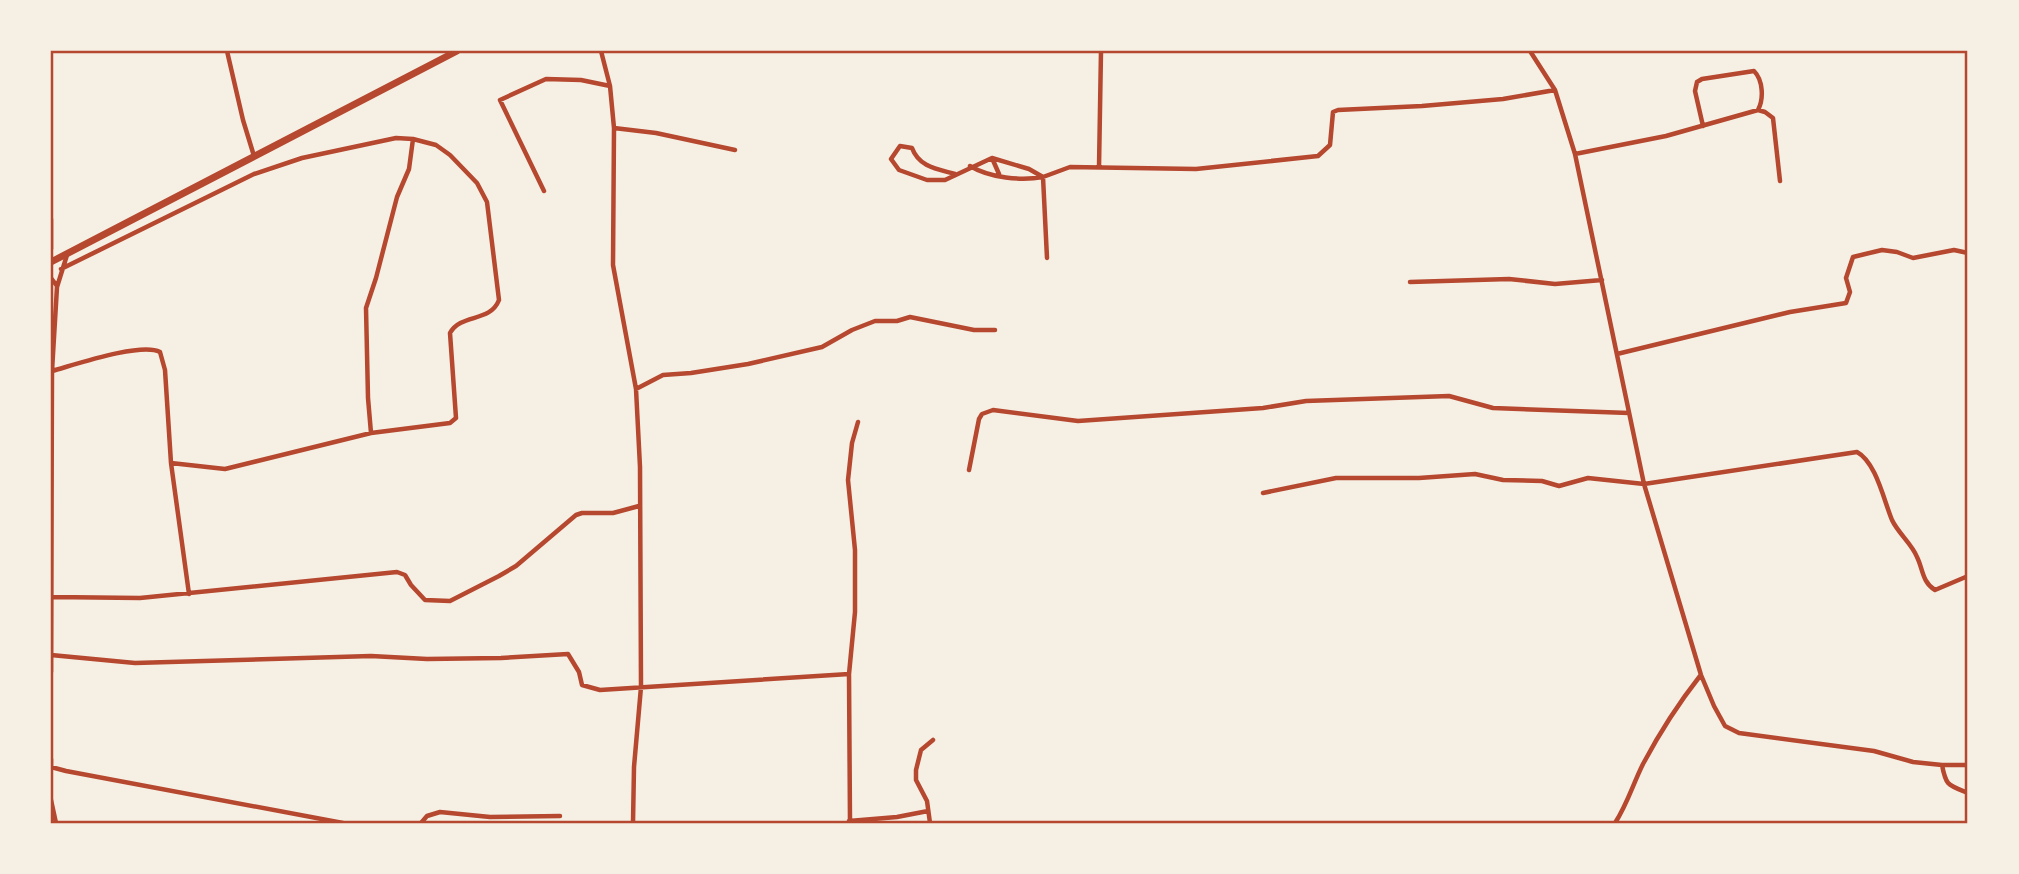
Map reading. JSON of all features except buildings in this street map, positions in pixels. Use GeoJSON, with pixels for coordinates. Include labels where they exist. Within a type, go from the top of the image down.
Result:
{"type":"FeatureCollection","features":[{"type":"Feature","properties":{"kind":"main road"},"geometry":{"type":"LineString","coordinates":[[51,262],[457,51]]}},
{"type":"Feature","properties":{"kind":"street"},"geometry":{"type":"LineString","coordinates":[[227,51],[254,157]]}},
{"type":"Feature","properties":{"kind":"street"},"geometry":{"type":"LineString","coordinates":[[601,51],[610,86],[614,128],[613,265],[636,389],[640,467],[641,687],[634,767],[633,823]]}},
{"type":"Feature","properties":{"kind":"street"},"geometry":{"type":"LineString","coordinates":[[1099,167],[1101,51]]}},
{"type":"Feature","properties":{"kind":"street"},"geometry":{"type":"LineString","coordinates":[[1530,51],[1555,90],[1575,154],[1644,484],[1701,675],[1725,726],[1740,733],[1874,751],[1913,762],[1968,765]]}},
{"type":"Feature","properties":{"kind":"street"},"geometry":{"type":"LineString","coordinates":[[1703,126],[1695,91],[1697,82],[1702,79],[1754,71],[1759,76],[1762,97],[1758,110]]}},
{"type":"Feature","properties":{"kind":"street"},"geometry":{"type":"LineString","coordinates":[[544,191],[500,100],[546,79],[581,80],[610,86]]}},
{"type":"Feature","properties":{"kind":"street"},"geometry":{"type":"LineString","coordinates":[[970,166],[981,173],[1026,180],[1070,167],[1196,169],[1307,158],[1324,153],[1329,145],[1333,113],[1338,110],[1503,99],[1555,90]]}},
{"type":"Feature","properties":{"kind":"street"},"geometry":{"type":"LineString","coordinates":[[1575,154],[1666,136],[1758,110],[1773,118],[1780,181]]}},
{"type":"Feature","properties":{"kind":"street"},"geometry":{"type":"LineString","coordinates":[[614,128],[656,133],[735,150]]}},
{"type":"Feature","properties":{"kind":"street"},"geometry":{"type":"LineString","coordinates":[[61,269],[254,174],[302,158],[396,138],[436,145],[450,155],[477,184],[487,202],[499,300],[495,309],[488,314],[461,322],[453,327],[450,333],[456,418],[450,423],[371,433],[225,469],[171,463]]}},
{"type":"Feature","properties":{"kind":"street"},"geometry":{"type":"LineString","coordinates":[[371,433],[366,309],[397,197],[409,169],[413,139]]}},
{"type":"Feature","properties":{"kind":"street"},"geometry":{"type":"LineString","coordinates":[[955,174],[930,168],[916,158],[912,148],[900,146],[891,159],[898,170],[927,180],[945,180],[992,158],[1029,169],[1043,177]]}},
{"type":"Feature","properties":{"kind":"street"},"geometry":{"type":"LineString","coordinates":[[992,158],[999,175]]}},
{"type":"Feature","properties":{"kind":"street"},"geometry":{"type":"LineString","coordinates":[[1043,177],[1047,258]]}},
{"type":"Feature","properties":{"kind":"street"},"geometry":{"type":"LineString","coordinates":[[51,219],[51,249]]}},
{"type":"Feature","properties":{"kind":"street"},"geometry":{"type":"LineString","coordinates":[[1617,354],[1790,312],[1846,303],[1850,292],[1846,278],[1853,257],[1882,250],[1897,251],[1913,258],[1954,250],[1968,253]]}},
{"type":"Feature","properties":{"kind":"street"},"geometry":{"type":"LineString","coordinates":[[51,672],[52,371],[57,287],[67,255]]}},
{"type":"Feature","properties":{"kind":"street"},"geometry":{"type":"LineString","coordinates":[[51,278],[57,287]]}},
{"type":"Feature","properties":{"kind":"street"},"geometry":{"type":"LineString","coordinates":[[1410,282],[1509,279],[1555,284],[1602,280]]}},
{"type":"Feature","properties":{"kind":"street"},"geometry":{"type":"LineString","coordinates":[[636,389],[663,375],[714,369],[822,347],[875,321],[897,321],[910,317],[982,331],[995,330]]}},
{"type":"Feature","properties":{"kind":"street"},"geometry":{"type":"LineString","coordinates":[[52,371],[137,350],[152,348],[160,352],[165,370],[171,463],[189,594]]}},
{"type":"Feature","properties":{"kind":"street"},"geometry":{"type":"LineString","coordinates":[[969,470],[979,419],[982,414],[993,410],[1078,421],[1263,408],[1306,401],[1449,396],[1493,408],[1629,413]]}},
{"type":"Feature","properties":{"kind":"street"},"geometry":{"type":"LineString","coordinates":[[858,422],[852,443],[848,480],[855,562],[855,612],[849,674],[849,822],[928,811]]}},
{"type":"Feature","properties":{"kind":"street"},"geometry":{"type":"LineString","coordinates":[[1264,493],[1336,478],[1419,478],[1475,474],[1503,480],[1542,481],[1559,486],[1588,478],[1644,484],[1857,452],[1866,458],[1893,521],[1917,555],[1922,575],[1930,587],[1935,590],[1968,576]]}},
{"type":"Feature","properties":{"kind":"street"},"geometry":{"type":"LineString","coordinates":[[52,597],[140,598],[397,572],[405,575],[425,600],[450,601],[516,566],[576,515],[613,513],[639,506]]}},
{"type":"Feature","properties":{"kind":"street"},"geometry":{"type":"LineString","coordinates":[[51,655],[146,663],[371,656],[427,659],[501,658],[568,654],[579,672],[582,685],[600,690],[849,674]]}},
{"type":"Feature","properties":{"kind":"street"},"geometry":{"type":"LineString","coordinates":[[1615,823],[1672,712],[1701,675]]}},
{"type":"Feature","properties":{"kind":"street"},"geometry":{"type":"LineString","coordinates":[[930,823],[922,789],[916,780],[916,770],[921,750],[933,740]]}},
{"type":"Feature","properties":{"kind":"street"},"geometry":{"type":"LineString","coordinates":[[51,759],[51,772]]}},
{"type":"Feature","properties":{"kind":"street"},"geometry":{"type":"LineString","coordinates":[[1942,765],[1944,779],[1950,786],[1968,793]]}},
{"type":"Feature","properties":{"kind":"street"},"geometry":{"type":"LineString","coordinates":[[51,767],[343,823]]}},
{"type":"Feature","properties":{"kind":"street"},"geometry":{"type":"LineString","coordinates":[[51,800],[56,823]]}},
{"type":"Feature","properties":{"kind":"street"},"geometry":{"type":"LineString","coordinates":[[421,823],[427,816],[440,812],[490,817],[560,816]]}}]}
